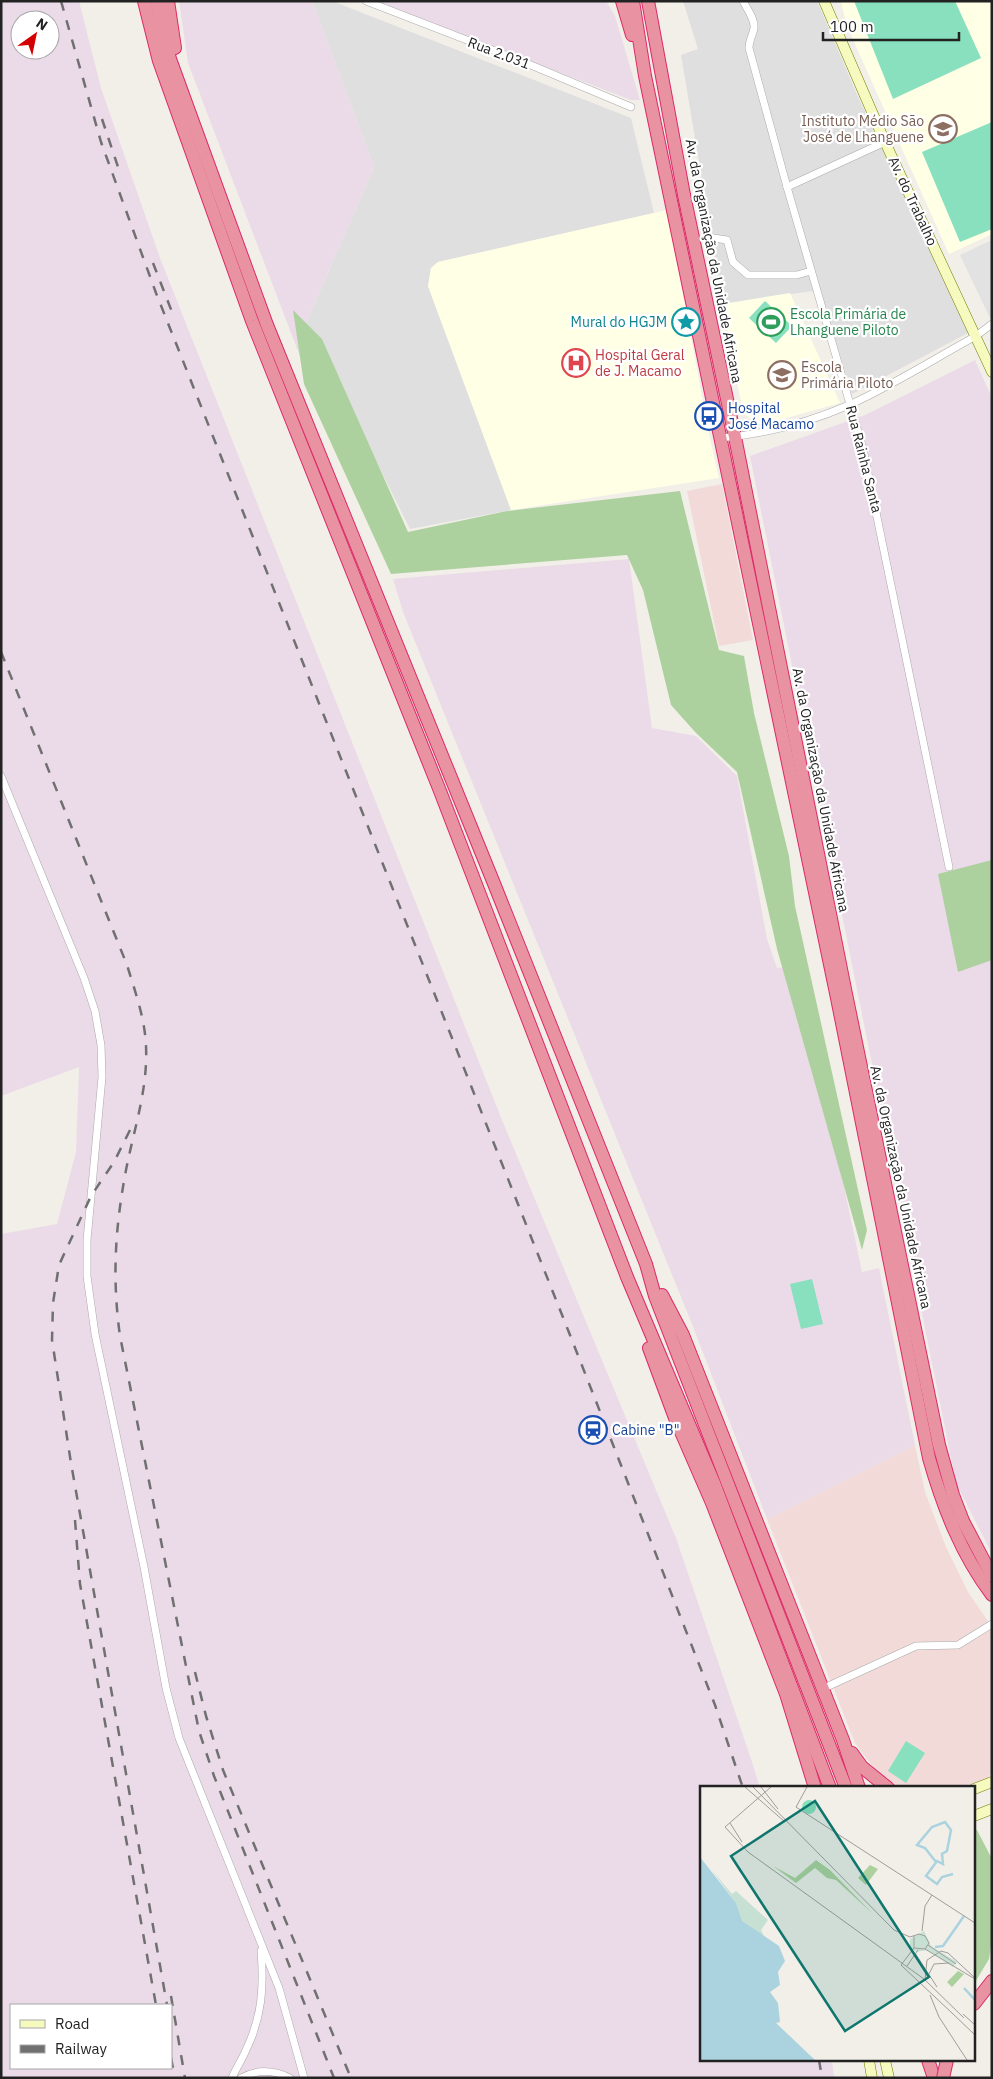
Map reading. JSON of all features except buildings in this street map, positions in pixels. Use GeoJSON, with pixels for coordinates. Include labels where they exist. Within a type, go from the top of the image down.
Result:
{"type":"FeatureCollection","features":[{"type":"Feature","properties":{"kind":"highway"},"geometry":{"type":"LineString","coordinates":[[144,1],[165,78],[252,321],[437,782],[627,1277],[714,1483],[829,1786]]}},
{"type":"Feature","properties":{"kind":"highway"},"geometry":{"type":"LineString","coordinates":[[156,1],[170,59],[268,325],[646,1264],[682,1335],[843,1740],[858,1786]]}},
{"type":"Feature","properties":{"kind":"highway"},"geometry":{"type":"LineString","coordinates":[[168,1],[176,51],[194,124]]}},
{"type":"Feature","properties":{"kind":"highway"},"geometry":{"type":"LineString","coordinates":[[622,1],[645,76]]}},
{"type":"Feature","properties":{"kind":"highway","name":"Av. da Organização da Unidade Africana"},"geometry":{"type":"LineString","coordinates":[[633,1],[645,76],[837,998],[929,1458],[939,1494],[966,1556],[992,1595]]}},
{"type":"Feature","properties":{"kind":"highway","name":"Av. da Organização da Unidade Africana"},"geometry":{"type":"LineString","coordinates":[[648,1],[684,195],[735,437],[842,974],[939,1445],[953,1495],[963,1521],[992,1576]]}},
{"type":"Feature","properties":{"kind":"highway"},"geometry":{"type":"LineString","coordinates":[[646,1264],[655,1296],[845,1786]]}},
{"type":"Feature","properties":{"kind":"highway"},"geometry":{"type":"LineString","coordinates":[[627,1277],[648,1346],[675,1418],[712,1504],[786,1694],[814,1786]]}},
{"type":"Feature","properties":{"kind":"highway"},"geometry":{"type":"LineString","coordinates":[[843,1740],[862,1767],[886,1786]]}},
{"type":"Feature","properties":{"kind":"highway"},"geometry":{"type":"LineString","coordinates":[[976,2001],[992,1981]]}},
{"type":"Feature","properties":{"kind":"highway"},"geometry":{"type":"LineString","coordinates":[[929,2062],[934,2078]]}},
{"type":"Feature","properties":{"kind":"highway"},"geometry":{"type":"LineString","coordinates":[[942,2062],[947,2078]]}},
{"type":"Feature","properties":{"kind":"highway"},"geometry":{"type":"LineString","coordinates":[[943,2078],[947,2062]]}},
{"type":"Feature","properties":{"kind":"main road","name":"Av. do Trabalho"},"geometry":{"type":"LineString","coordinates":[[824,1],[885,142],[992,372]]}},
{"type":"Feature","properties":{"kind":"main road"},"geometry":{"type":"LineString","coordinates":[[976,1788],[992,1782]]}},
{"type":"Feature","properties":{"kind":"main road"},"geometry":{"type":"LineString","coordinates":[[976,1815],[992,1809]]}},
{"type":"Feature","properties":{"kind":"main road"},"geometry":{"type":"LineString","coordinates":[[869,2062],[872,2078]]}},
{"type":"Feature","properties":{"kind":"main road"},"geometry":{"type":"LineString","coordinates":[[885,2062],[889,2078]]}},
{"type":"Feature","properties":{"kind":"street","name":"Rua 2.031"},"geometry":{"type":"LineString","coordinates":[[366,1],[631,106]]}},
{"type":"Feature","properties":{"kind":"street","name":"Rua Rainha Santa"},"geometry":{"type":"LineString","coordinates":[[743,1],[753,20],[754,28],[749,40],[749,48],[811,271],[851,404],[871,481],[949,867]]}},
{"type":"Feature","properties":{"kind":"street"},"geometry":{"type":"LineString","coordinates":[[787,187],[885,142]]}},
{"type":"Feature","properties":{"kind":"street"},"geometry":{"type":"LineString","coordinates":[[708,237],[727,240],[733,262],[748,275],[797,275],[811,271]]}},
{"type":"Feature","properties":{"kind":"street"},"geometry":{"type":"LineString","coordinates":[[721,438],[735,437],[824,415],[851,404],[976,336],[992,324]]}},
{"type":"Feature","properties":{"kind":"street"},"geometry":{"type":"LineString","coordinates":[[1,776],[84,978],[101,1044],[102,1077],[88,1240],[87,1276],[95,1334],[144,1567],[166,1688],[179,1738],[278,1988],[304,2078]]}},
{"type":"Feature","properties":{"kind":"street"},"geometry":{"type":"LineString","coordinates":[[822,1689],[916,1646],[958,1644],[992,1624]]}},
{"type":"Feature","properties":{"kind":"street"},"geometry":{"type":"LineString","coordinates":[[232,2078],[246,2051],[259,2015],[262,1994],[260,1943]]}},
{"type":"Feature","properties":{"kind":"street"},"geometry":{"type":"LineString","coordinates":[[241,2078],[254,2072],[264,2071],[275,2072],[290,2078]]}},
{"type":"Feature","properties":{"kind":"shaded area"},"geometry":{"type":"Polygon","coordinates":[[[1,1],[79,1],[101,88],[160,258],[502,1120],[676,1538],[751,1759],[759,1786],[700,1786],[700,2062],[832,2062],[834,2078],[1,2078],[1,1234],[57,1224],[76,1152],[79,1067],[1,1096],[1,1]]]}},
{"type":"Feature","properties":{"kind":"shaded area"},"geometry":{"type":"Polygon","coordinates":[[[179,1],[312,1],[374,167],[296,346],[188,63],[179,1]]]}},
{"type":"Feature","properties":{"kind":"shaded area"},"geometry":{"type":"Polygon","coordinates":[[[312,1],[332,1],[631,118],[654,213],[438,262],[431,268],[428,286],[511,510],[410,529],[345,399],[309,378],[296,346],[374,167],[312,1]]]}},
{"type":"Feature","properties":{"kind":"shaded area"},"geometry":{"type":"Polygon","coordinates":[[[374,1],[606,1],[615,16],[640,100],[631,100],[374,1]]]}},
{"type":"Feature","properties":{"kind":"shaded area"},"geometry":{"type":"Polygon","coordinates":[[[683,1],[817,1],[858,97],[968,333],[852,394],[820,290],[723,304],[681,55],[698,49],[683,1]]]}},
{"type":"Feature","properties":{"kind":"shaded area","name":"Instituto Médio São José de Lhanguene"},"geometry":{"type":"Polygon","coordinates":[[[841,1],[992,1],[992,234],[949,254],[846,24],[841,1]]]}},
{"type":"Feature","properties":{"kind":"shaded area","name":"Hospital Geral de J. Macamo"},"geometry":{"type":"Polygon","coordinates":[[[667,210],[719,478],[511,510],[428,286],[431,268],[438,262],[667,210]]]}},
{"type":"Feature","properties":{"kind":"shaded area"},"geometry":{"type":"Polygon","coordinates":[[[992,240],[992,317],[990,318],[960,255],[992,240]]]}},
{"type":"Feature","properties":{"kind":"shaded area","name":"Escola Primária Piloto"},"geometry":{"type":"Polygon","coordinates":[[[790,293],[840,403],[761,425],[743,414],[723,304],[790,293]]]}},
{"type":"Feature","properties":{"kind":"shaded area"},"geometry":{"type":"Polygon","coordinates":[[[975,360],[992,398],[992,1554],[956,1483],[750,456],[865,415],[975,360]]]}},
{"type":"Feature","properties":{"kind":"shaded area"},"geometry":{"type":"Polygon","coordinates":[[[722,484],[753,640],[719,646],[687,491],[722,484]]]}},
{"type":"Feature","properties":{"kind":"shaded area"},"geometry":{"type":"Polygon","coordinates":[[[629,559],[652,728],[696,736],[737,776],[767,939],[777,968],[791,966],[842,1177],[862,1272],[879,1268],[915,1445],[767,1519],[692,1324],[403,612],[393,579],[629,559]]]}},
{"type":"Feature","properties":{"kind":"shaded area"},"geometry":{"type":"Polygon","coordinates":[[[915,1445],[925,1492],[946,1547],[968,1592],[992,1627],[992,1771],[988,1778],[966,1786],[894,1786],[874,1768],[855,1743],[767,1519],[915,1445]]]}},
{"type":"Feature","properties":{"kind":"green space"},"geometry":{"type":"Polygon","coordinates":[[[854,1],[955,1],[981,58],[893,99],[854,1]]]}},
{"type":"Feature","properties":{"kind":"green space"},"geometry":{"type":"Polygon","coordinates":[[[992,122],[992,229],[960,242],[922,152],[992,122]]]}},
{"type":"Feature","properties":{"kind":"green space","name":"Escola Primária de Lhanguene Piloto"},"geometry":{"type":"Polygon","coordinates":[[[765,301],[792,326],[776,343],[749,318],[765,301]]]}},
{"type":"Feature","properties":{"kind":"green space"},"geometry":{"type":"Polygon","coordinates":[[[293,310],[322,339],[408,532],[507,511],[680,491],[719,650],[744,656],[754,713],[789,856],[795,906],[867,1230],[862,1250],[777,949],[737,772],[696,733],[671,705],[643,590],[627,555],[391,574],[304,384],[293,310]]]}},
{"type":"Feature","properties":{"kind":"green space"},"geometry":{"type":"Polygon","coordinates":[[[992,860],[992,960],[958,972],[938,874],[992,860]]]}},
{"type":"Feature","properties":{"kind":"green space"},"geometry":{"type":"Polygon","coordinates":[[[812,1279],[823,1324],[801,1329],[790,1284],[812,1279]]]}},
{"type":"Feature","properties":{"kind":"green space"},"geometry":{"type":"Polygon","coordinates":[[[906,1741],[925,1753],[906,1783],[888,1771],[906,1741]]]}},
{"type":"Feature","properties":{"kind":"green space"},"geometry":{"type":"Polygon","coordinates":[[[976,1830],[992,1859],[992,1939],[989,1959],[976,1981],[976,1830]]]}},
{"type":"Feature","properties":{"kind":"railway"},"geometry":{"type":"LineString","coordinates":[[61,1],[101,142],[156,293],[570,1335],[715,1705],[742,1786]]}},
{"type":"Feature","properties":{"kind":"railway"},"geometry":{"type":"LineString","coordinates":[[102,119],[120,173]]}},
{"type":"Feature","properties":{"kind":"railway"},"geometry":{"type":"LineString","coordinates":[[153,263],[172,312]]}},
{"type":"Feature","properties":{"kind":"railway"},"geometry":{"type":"LineString","coordinates":[[1,652],[127,965],[142,1015],[146,1046],[145,1078],[126,1170],[117,1233],[115,1273],[120,1336],[199,1731],[214,1776],[334,2078]]}},
{"type":"Feature","properties":{"kind":"railway"},"geometry":{"type":"LineString","coordinates":[[130,1130],[114,1162],[91,1196],[59,1265],[53,1303],[52,1340],[71,1463],[167,2004]]}},
{"type":"Feature","properties":{"kind":"railway"},"geometry":{"type":"LineString","coordinates":[[75,1520],[80,1584],[156,2004]]}},
{"type":"Feature","properties":{"kind":"railway"},"geometry":{"type":"LineString","coordinates":[[195,1672],[206,1716],[223,1770],[351,2078]]}},
{"type":"Feature","properties":{"kind":"railway"},"geometry":{"type":"LineString","coordinates":[[171,1996],[185,2078]]}},
{"type":"Feature","properties":{"kind":"railway"},"geometry":{"type":"LineString","coordinates":[[819,2062],[822,2078]]}},
{"type":"Feature","properties":{"kind":"railway"},"geometry":{"type":"LineString","coordinates":[[172,2063],[175,2078]]}},
{"type":"Feature","properties":{"kind":"place","name":"Instituto Médio São José de Lhanguene"},"geometry":{"type":"Point","coordinates":[943,129]}},
{"type":"Feature","properties":{"kind":"place","name":"Mural do HGJM"},"geometry":{"type":"Point","coordinates":[686,322]}},
{"type":"Feature","properties":{"kind":"place","name":"Escola Primária de Lhanguene Piloto"},"geometry":{"type":"Point","coordinates":[771,322]}},
{"type":"Feature","properties":{"kind":"place","name":"Hospital Geral de J. Macamo"},"geometry":{"type":"Point","coordinates":[576,363]}},
{"type":"Feature","properties":{"kind":"place","name":"Escola Primária Piloto"},"geometry":{"type":"Point","coordinates":[782,375]}},
{"type":"Feature","properties":{"kind":"place","name":"Hospital José Macamo"},"geometry":{"type":"Point","coordinates":[709,416]}},
{"type":"Feature","properties":{"kind":"place","name":"Cabine \"B\""},"geometry":{"type":"Point","coordinates":[593,1430]}}]}
